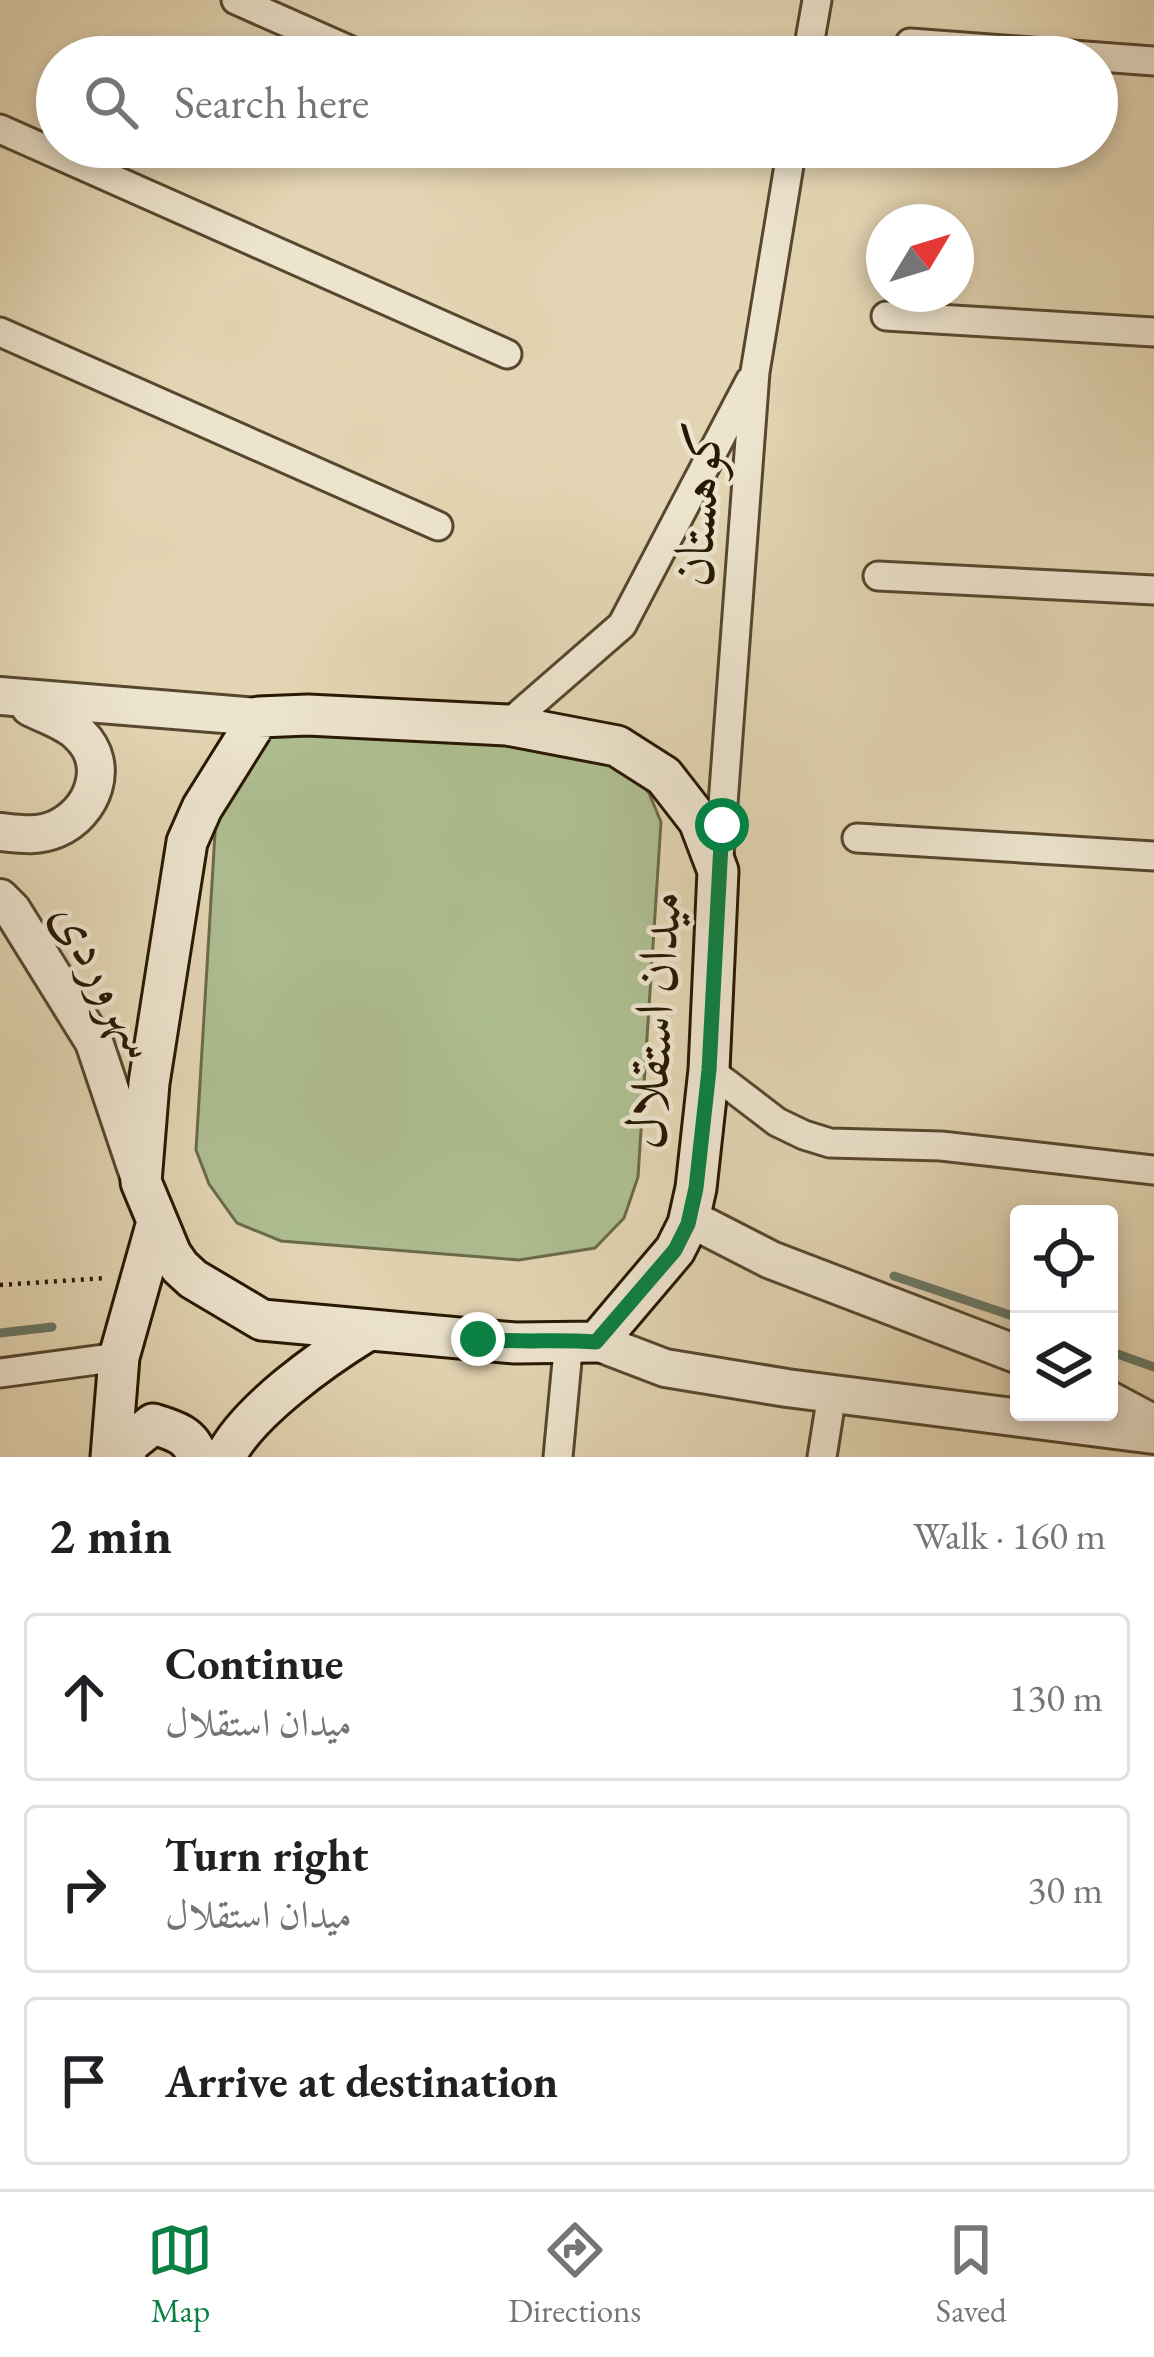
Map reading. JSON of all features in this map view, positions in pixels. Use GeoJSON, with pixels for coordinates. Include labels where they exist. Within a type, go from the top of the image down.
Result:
{"type":"FeatureCollection","features":[{"type":"Feature","properties":{"kind":"main road","name":"میدان استقلال"},"geometry":{"type":"LineString","coordinates":[[259,718],[308,715],[507,725],[617,746],[664,776],[699,821],[718,871],[709,1070],[696,1188],[675,1250],[583,1341]]}},
{"type":"Feature","properties":{"kind":"main road"},"geometry":{"type":"LineString","coordinates":[[259,718],[202,808],[188,842],[149,1083],[140,1182],[179,1268],[262,1320],[515,1343],[583,1341]]}},
{"type":"Feature","properties":{"kind":"main road"},"geometry":{"type":"LineString","coordinates":[[112,1457],[119,1358],[157,1222]]}},
{"type":"Feature","properties":{"kind":"main road"},"geometry":{"type":"LineString","coordinates":[[225,1457],[232,1442],[286,1388],[367,1331]]}},
{"type":"Feature","properties":{"kind":"main road"},"geometry":{"type":"LineString","coordinates":[[124,1457],[128,1444],[153,1424],[189,1440],[197,1457]]}},
{"type":"Feature","properties":{"kind":"street"},"geometry":{"type":"LineString","coordinates":[[236,0],[317,36]]}},
{"type":"Feature","properties":{"kind":"street"},"geometry":{"type":"LineString","coordinates":[[811,36],[817,0]]}},
{"type":"Feature","properties":{"kind":"street"},"geometry":{"type":"LineString","coordinates":[[1118,58],[1154,61]]}},
{"type":"Feature","properties":{"kind":"street"},"geometry":{"type":"LineString","coordinates":[[0,129],[36,145]]}},
{"type":"Feature","properties":{"kind":"street"},"geometry":{"type":"LineString","coordinates":[[88,168],[507,354]]}},
{"type":"Feature","properties":{"kind":"street","name":"کوهستان"},"geometry":{"type":"LineString","coordinates":[[718,871],[755,372],[789,168]]}},
{"type":"Feature","properties":{"kind":"street"},"geometry":{"type":"LineString","coordinates":[[886,316],[1154,332]]}},
{"type":"Feature","properties":{"kind":"street"},"geometry":{"type":"LineString","coordinates":[[0,332],[438,526]]}},
{"type":"Feature","properties":{"kind":"street"},"geometry":{"type":"LineString","coordinates":[[507,725],[622,625],[755,372]]}},
{"type":"Feature","properties":{"kind":"street"},"geometry":{"type":"LineString","coordinates":[[878,576],[1154,590]]}},
{"type":"Feature","properties":{"kind":"street"},"geometry":{"type":"LineString","coordinates":[[4,696],[259,718]]}},
{"type":"Feature","properties":{"kind":"street"},"geometry":{"type":"LineString","coordinates":[[0,832],[31,836],[59,828],[83,808],[97,781],[93,752],[82,736],[67,724],[4,696]]}},
{"type":"Feature","properties":{"kind":"street"},"geometry":{"type":"LineString","coordinates":[[857,838],[1154,856]]}},
{"type":"Feature","properties":{"kind":"street","name":"سهروردی"},"geometry":{"type":"LineString","coordinates":[[0,898],[94,1042],[140,1182]]}},
{"type":"Feature","properties":{"kind":"street"},"geometry":{"type":"LineString","coordinates":[[709,1070],[778,1122],[830,1143],[941,1146],[1154,1170]]}},
{"type":"Feature","properties":{"kind":"street"},"geometry":{"type":"LineString","coordinates":[[689,1218],[771,1260],[1010,1352]]}},
{"type":"Feature","properties":{"kind":"street"},"geometry":{"type":"LineString","coordinates":[[558,1457],[583,1341],[665,1368],[1154,1435]]}},
{"type":"Feature","properties":{"kind":"street"},"geometry":{"type":"LineString","coordinates":[[0,1372],[119,1358]]}},
{"type":"Feature","properties":{"kind":"street"},"geometry":{"type":"LineString","coordinates":[[822,1457],[832,1394]]}},
{"type":"Feature","properties":{"kind":"street"},"geometry":{"type":"LineString","coordinates":[[1118,1405],[1154,1424]]}},
{"type":"Feature","properties":{"kind":"path"},"geometry":{"type":"LineString","coordinates":[[0,1285],[142,1275]]}},
{"type":"Feature","properties":{"kind":"green space"},"geometry":{"type":"Polygon","coordinates":[[[316,717],[625,762],[649,793],[661,822],[638,1177],[624,1218],[595,1248],[519,1260],[281,1241],[237,1223],[209,1184],[196,1150],[217,800],[262,734],[316,717]]]}},
{"type":"Feature","properties":{"kind":"waterway"},"geometry":{"type":"LineString","coordinates":[[894,1276],[1010,1315]]}},
{"type":"Feature","properties":{"kind":"waterway"},"geometry":{"type":"LineString","coordinates":[[0,1333],[52,1327]]}},
{"type":"Feature","properties":{"kind":"waterway"},"geometry":{"type":"LineString","coordinates":[[1118,1354],[1154,1367]]}},
{"type":"Feature","properties":{"kind":"route"},"geometry":{"type":"LineString","coordinates":[[478,1339],[596,1342],[675,1250],[688,1224],[709,1070],[722,825]]}}]}
